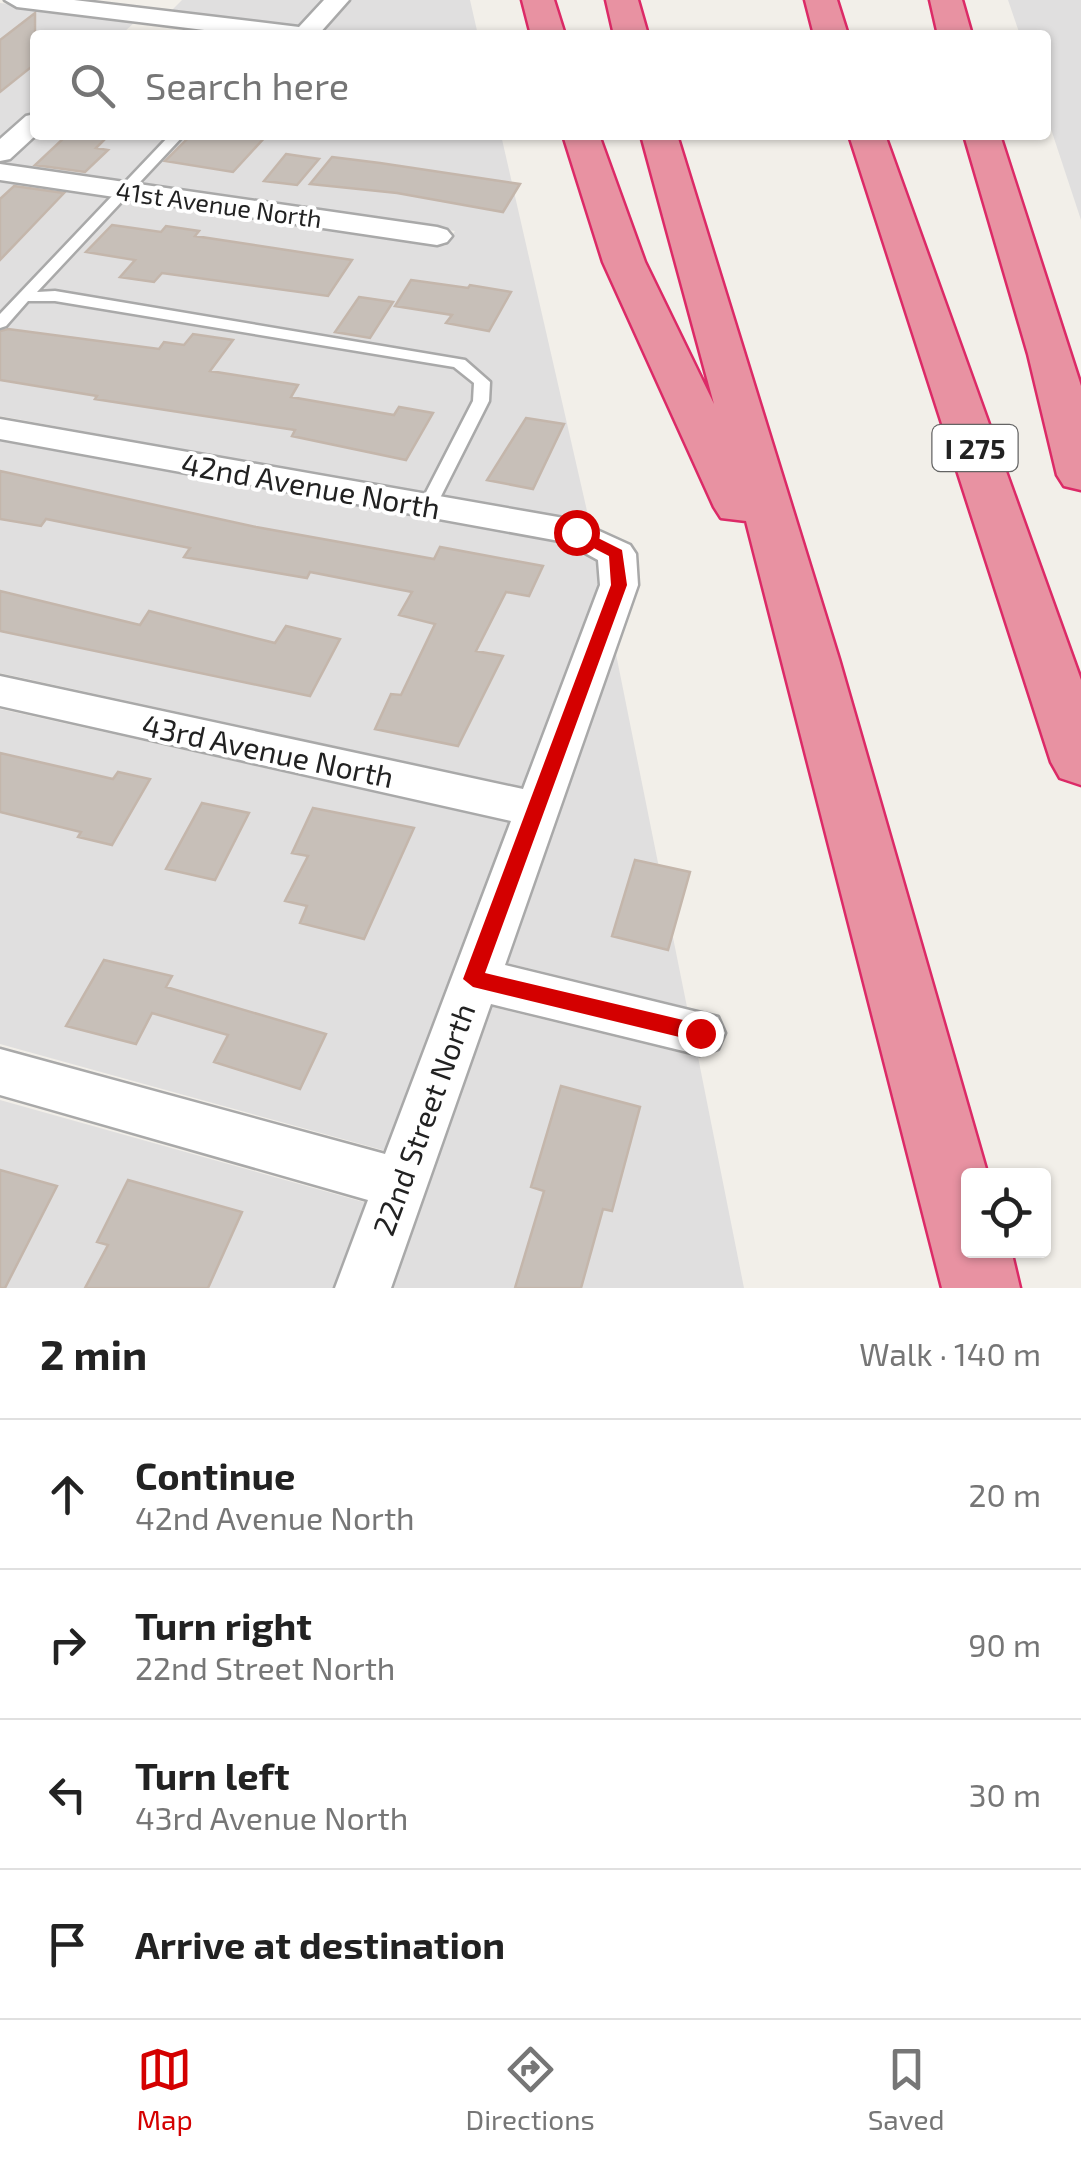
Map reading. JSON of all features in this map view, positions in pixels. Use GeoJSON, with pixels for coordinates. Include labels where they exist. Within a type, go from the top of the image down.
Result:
{"type":"FeatureCollection","features":[{"type":"Feature","properties":{"kind":"highway"},"geometry":{"type":"LineString","coordinates":[[538,0],[547,30]]}},
{"type":"Feature","properties":{"kind":"highway"},"geometry":{"type":"LineString","coordinates":[[622,0],[631,30]]}},
{"type":"Feature","properties":{"kind":"highway"},"geometry":{"type":"LineString","coordinates":[[821,0],[830,30]]}},
{"type":"Feature","properties":{"kind":"highway"},"geometry":{"type":"LineString","coordinates":[[946,0],[954,30]]}},
{"type":"Feature","properties":{"kind":"highway"},"geometry":{"type":"LineString","coordinates":[[583,140],[624,262],[810,659]]}},
{"type":"Feature","properties":{"kind":"highway"},"geometry":{"type":"LineString","coordinates":[[661,140],[810,659],[961,1211]]}},
{"type":"Feature","properties":{"kind":"highway","name":"I 275"},"geometry":{"type":"LineString","coordinates":[[869,140],[1081,762]]}},
{"type":"Feature","properties":{"kind":"highway"},"geometry":{"type":"LineString","coordinates":[[984,140],[1050,354],[1081,475]]}},
{"type":"Feature","properties":{"kind":"highway"},"geometry":{"type":"LineString","coordinates":[[974,1258],[981,1288]]}},
{"type":"Feature","properties":{"kind":"street"},"geometry":{"type":"LineString","coordinates":[[16,0],[162,8],[270,30]]}},
{"type":"Feature","properties":{"kind":"street"},"geometry":{"type":"LineString","coordinates":[[296,30],[338,0]]}},
{"type":"Feature","properties":{"kind":"street"},"geometry":{"type":"LineString","coordinates":[[138,30],[162,8]]}},
{"type":"Feature","properties":{"kind":"street"},"geometry":{"type":"LineString","coordinates":[[0,153],[30,126]]}},
{"type":"Feature","properties":{"kind":"street","name":"41st Avenue North"},"geometry":{"type":"LineString","coordinates":[[0,172],[437,236]]}},
{"type":"Feature","properties":{"kind":"street","name":"42nd Avenue North"},"geometry":{"type":"LineString","coordinates":[[0,429],[576,532],[617,554]]}},
{"type":"Feature","properties":{"kind":"street","name":"22nd Street North"},"geometry":{"type":"LineString","coordinates":[[362,1288],[619,585],[617,554]]}},
{"type":"Feature","properties":{"kind":"street","name":"43rd Avenue North"},"geometry":{"type":"LineString","coordinates":[[0,691],[536,809]]}},
{"type":"Feature","properties":{"kind":"street"},"geometry":{"type":"LineString","coordinates":[[473,979],[700,1033]]}},
{"type":"Feature","properties":{"kind":"street"},"geometry":{"type":"LineString","coordinates":[[0,1072],[401,1184]]}},
{"type":"Feature","properties":{"kind":"lane"},"geometry":{"type":"LineString","coordinates":[[0,324],[172,140]]}},
{"type":"Feature","properties":{"kind":"lane"},"geometry":{"type":"LineString","coordinates":[[24,297],[55,296],[459,364],[482,382],[482,401],[428,506]]}},
{"type":"Feature","properties":{"kind":"shaded area"},"geometry":{"type":"Polygon","coordinates":[[[182,0],[326,0],[299,29],[169,13],[182,0]]]}},
{"type":"Feature","properties":{"kind":"shaded area"},"geometry":{"type":"Polygon","coordinates":[[[349,0],[470,0],[477,30],[322,30],[349,0]]]}},
{"type":"Feature","properties":{"kind":"shaded area"},"geometry":{"type":"Polygon","coordinates":[[[1008,0],[1081,0],[1081,220],[1051,129],[1051,30],[1018,30],[1008,0]]]}},
{"type":"Feature","properties":{"kind":"shaded area"},"geometry":{"type":"Polygon","coordinates":[[[0,3],[137,20],[126,30],[30,30],[30,114],[0,141],[0,3]]]}},
{"type":"Feature","properties":{"kind":"shaded area"},"geometry":{"type":"Polygon","coordinates":[[[30,138],[502,140],[590,524],[0,416],[0,180],[445,246],[455,231],[1,164],[30,138]]]}},
{"type":"Feature","properties":{"kind":"shaded area"},"geometry":{"type":"Polygon","coordinates":[[[0,441],[567,544],[597,560],[601,584],[522,787],[0,673],[0,441]]]}},
{"type":"Feature","properties":{"kind":"shaded area"},"geometry":{"type":"Polygon","coordinates":[[[615,649],[687,1007],[503,962],[615,649]]]}},
{"type":"Feature","properties":{"kind":"shaded area"},"geometry":{"type":"Polygon","coordinates":[[[0,709],[509,822],[386,1151],[0,1044],[0,709]]]}},
{"type":"Feature","properties":{"kind":"shaded area"},"geometry":{"type":"Polygon","coordinates":[[[488,1006],[698,1057],[744,1288],[390,1288],[488,1006]]]}},
{"type":"Feature","properties":{"kind":"shaded area"},"geometry":{"type":"Polygon","coordinates":[[[0,1100],[367,1203],[335,1288],[0,1288],[0,1100]]]}},
{"type":"Feature","properties":{"kind":"building"},"geometry":{"type":"Polygon","coordinates":[[[35,13],[35,30],[30,30],[30,68],[0,92],[0,40],[35,13]]]}},
{"type":"Feature","properties":{"kind":"building"},"geometry":{"type":"Polygon","coordinates":[[[62,140],[104,140],[96,148],[108,150],[85,172],[35,165],[62,140]]]}},
{"type":"Feature","properties":{"kind":"building"},"geometry":{"type":"Polygon","coordinates":[[[186,140],[262,140],[233,172],[165,161],[186,140]]]}},
{"type":"Feature","properties":{"kind":"building"},"geometry":{"type":"Polygon","coordinates":[[[286,154],[319,159],[297,185],[264,181],[286,154]]]}},
{"type":"Feature","properties":{"kind":"building"},"geometry":{"type":"Polygon","coordinates":[[[332,157],[520,184],[503,212],[397,193],[310,184],[332,157]]]}},
{"type":"Feature","properties":{"kind":"building"},"geometry":{"type":"Polygon","coordinates":[[[14,186],[64,193],[0,260],[0,199],[14,186]]]}},
{"type":"Feature","properties":{"kind":"building"},"geometry":{"type":"Polygon","coordinates":[[[112,225],[161,232],[166,226],[199,231],[195,236],[352,260],[328,296],[162,273],[154,282],[120,277],[135,260],[86,252],[112,225]]]}},
{"type":"Feature","properties":{"kind":"building"},"geometry":{"type":"Polygon","coordinates":[[[411,280],[511,292],[489,331],[446,323],[452,315],[395,306],[411,280]]]}},
{"type":"Feature","properties":{"kind":"building"},"geometry":{"type":"Polygon","coordinates":[[[359,297],[393,302],[370,338],[335,332],[359,297]]]}},
{"type":"Feature","properties":{"kind":"building"},"geometry":{"type":"Polygon","coordinates":[[[0,331],[159,349],[164,342],[184,345],[193,334],[233,340],[210,371],[298,385],[291,397],[394,415],[399,407],[433,413],[406,460],[292,436],[295,430],[95,399],[97,396],[0,380],[0,331]]]}},
{"type":"Feature","properties":{"kind":"building"},"geometry":{"type":"Polygon","coordinates":[[[526,418],[564,424],[533,489],[487,480],[526,418]]]}},
{"type":"Feature","properties":{"kind":"building"},"geometry":{"type":"Polygon","coordinates":[[[0,471],[256,527],[434,559],[440,547],[543,566],[529,596],[506,592],[476,651],[503,656],[458,746],[375,729],[391,694],[401,695],[435,624],[399,615],[412,592],[310,572],[307,578],[184,557],[190,548],[46,519],[41,526],[0,519],[0,471]]]}},
{"type":"Feature","properties":{"kind":"building"},"geometry":{"type":"Polygon","coordinates":[[[0,591],[140,625],[149,611],[275,643],[286,626],[340,639],[310,696],[0,631],[0,591]]]}},
{"type":"Feature","properties":{"kind":"building"},"geometry":{"type":"Polygon","coordinates":[[[0,753],[113,779],[118,772],[150,779],[112,845],[78,837],[81,832],[0,812],[0,753]]]}},
{"type":"Feature","properties":{"kind":"building"},"geometry":{"type":"Polygon","coordinates":[[[202,803],[249,813],[215,880],[166,869],[202,803]]]}},
{"type":"Feature","properties":{"kind":"building"},"geometry":{"type":"Polygon","coordinates":[[[313,808],[414,828],[364,939],[300,923],[307,906],[285,901],[308,856],[292,853],[313,808]]]}},
{"type":"Feature","properties":{"kind":"building"},"geometry":{"type":"Polygon","coordinates":[[[635,860],[690,872],[668,950],[612,936],[635,860]]]}},
{"type":"Feature","properties":{"kind":"building"},"geometry":{"type":"Polygon","coordinates":[[[104,960],[172,976],[166,987],[326,1034],[300,1089],[214,1062],[228,1035],[152,1013],[136,1044],[66,1026],[104,960]]]}},
{"type":"Feature","properties":{"kind":"building"},"geometry":{"type":"Polygon","coordinates":[[[561,1086],[640,1107],[612,1211],[603,1209],[581,1288],[515,1288],[544,1191],[531,1187],[561,1086]]]}},
{"type":"Feature","properties":{"kind":"building"},"geometry":{"type":"Polygon","coordinates":[[[0,1170],[57,1186],[5,1288],[0,1288],[0,1170]]]}},
{"type":"Feature","properties":{"kind":"building"},"geometry":{"type":"Polygon","coordinates":[[[128,1180],[242,1212],[208,1288],[85,1288],[108,1245],[97,1242],[128,1180]]]}},
{"type":"Feature","properties":{"kind":"route"},"geometry":{"type":"LineString","coordinates":[[576,532],[617,554],[619,585],[473,979],[700,1033]]}}]}
